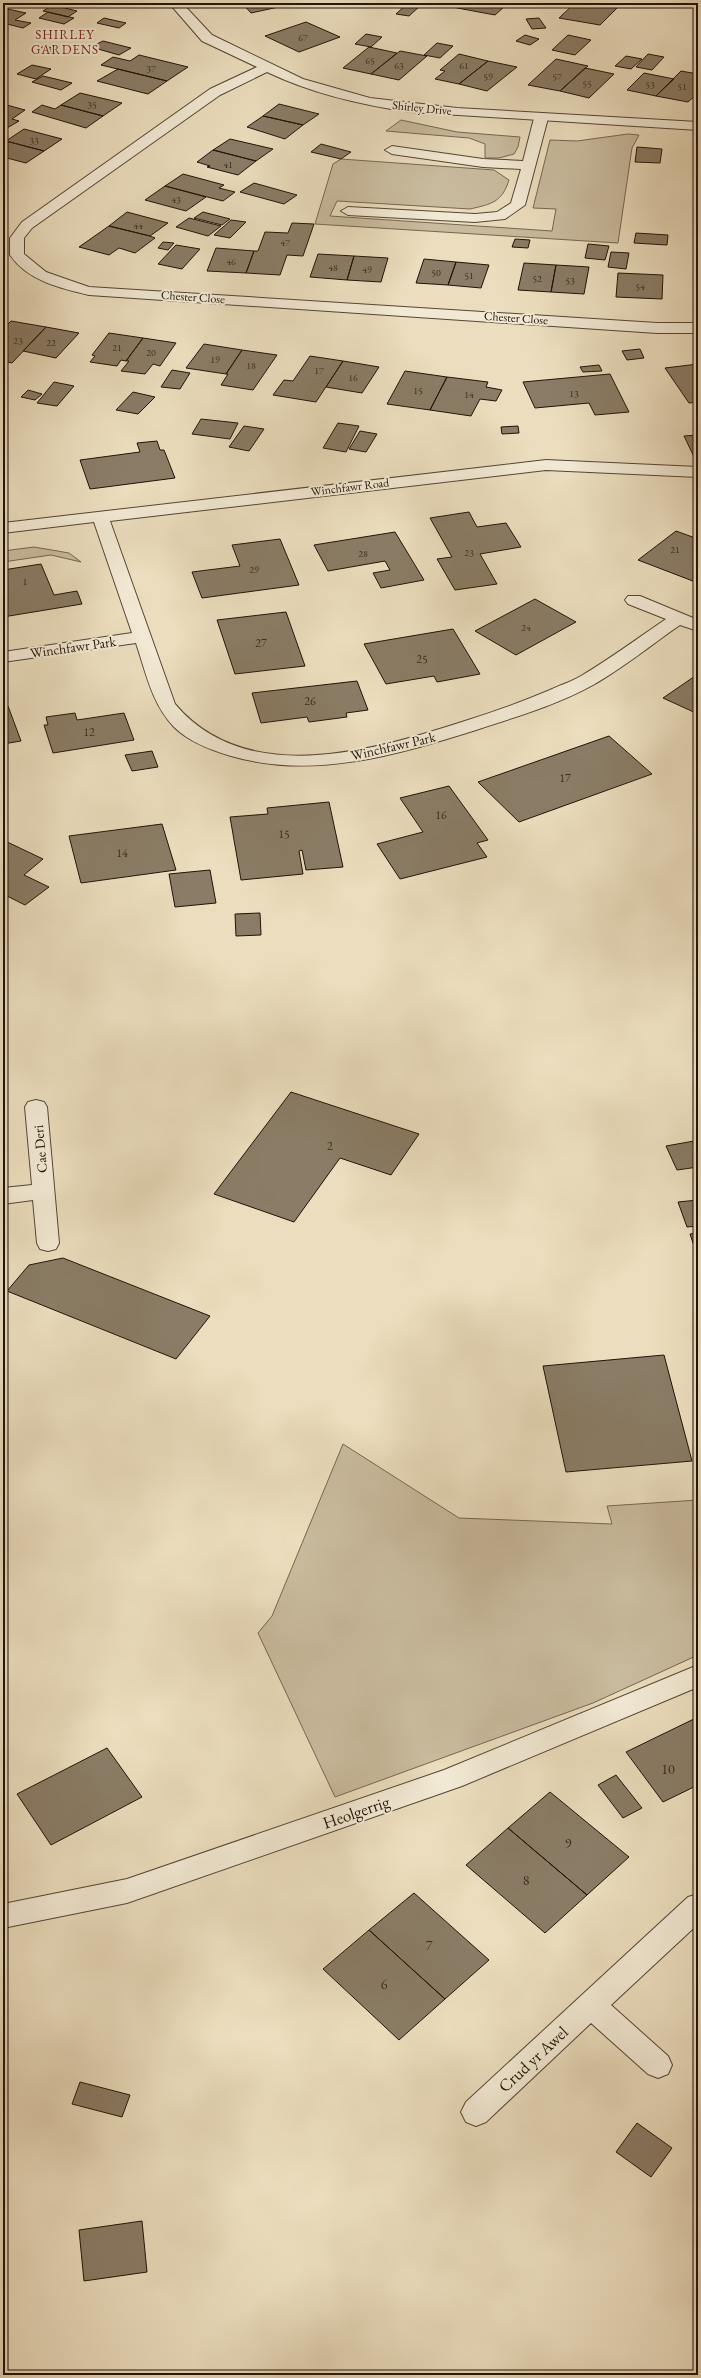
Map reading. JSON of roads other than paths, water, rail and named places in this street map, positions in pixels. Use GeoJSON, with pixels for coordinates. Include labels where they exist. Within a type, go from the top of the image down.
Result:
{"type":"FeatureCollection","features":[{"type":"Feature","properties":{"kind":"street","name":"Shirley Drive"},"geometry":{"type":"LineString","coordinates":[[175,3],[207,38],[266,68],[298,82],[369,102],[411,108],[541,118],[698,126]]}},
{"type":"Feature","properties":{"kind":"street","name":"Chester Close"},"geometry":{"type":"LineString","coordinates":[[266,68],[215,92],[27,225],[17,238],[17,254],[30,269],[53,282],[89,291],[657,328],[698,328]]}},
{"type":"Feature","properties":{"kind":"street"},"geometry":{"type":"LineString","coordinates":[[348,211],[475,218],[500,216],[518,205],[541,118]]}},
{"type":"Feature","properties":{"kind":"street"},"geometry":{"type":"LineString","coordinates":[[392,150],[483,163],[529,165]]}},
{"type":"Feature","properties":{"kind":"street","name":"Winchfawr Road"},"geometry":{"type":"LineString","coordinates":[[3,528],[546,465],[698,472]]}},
{"type":"Feature","properties":{"kind":"street","name":"Winchfawr Park"},"geometry":{"type":"LineString","coordinates":[[100,516],[166,705],[182,724],[213,745],[254,757],[300,761],[356,757],[405,746],[516,711],[586,681],[679,618]]}},
{"type":"Feature","properties":{"kind":"street"},"geometry":{"type":"LineString","coordinates":[[634,600],[698,626]]}},
{"type":"Feature","properties":{"kind":"street","name":"Winchfawr Park"},"geometry":{"type":"LineString","coordinates":[[3,657],[142,637]]}},
{"type":"Feature","properties":{"kind":"street","name":"Cae Deri"},"geometry":{"type":"LineString","coordinates":[[36,1107],[48,1243]]}},
{"type":"Feature","properties":{"kind":"street","name":"Cae Deri"},"geometry":{"type":"LineString","coordinates":[[3,1196],[44,1191]]}},
{"type":"Feature","properties":{"kind":"street","name":"Heolgerrig"},"geometry":{"type":"LineString","coordinates":[[3,1916],[127,1891],[446,1781],[698,1676]]}},
{"type":"Feature","properties":{"kind":"street","name":"Crud yr Awel"},"geometry":{"type":"LineString","coordinates":[[476,2112],[698,1906]]}},
{"type":"Feature","properties":{"kind":"street"},"geometry":{"type":"LineString","coordinates":[[591,2005],[658,2065]]}},
{"type":"Feature","properties":{"kind":"district","name":"SHIRLEY GARDENS"},"geometry":{"type":"Point","coordinates":[65,42]}}]}
